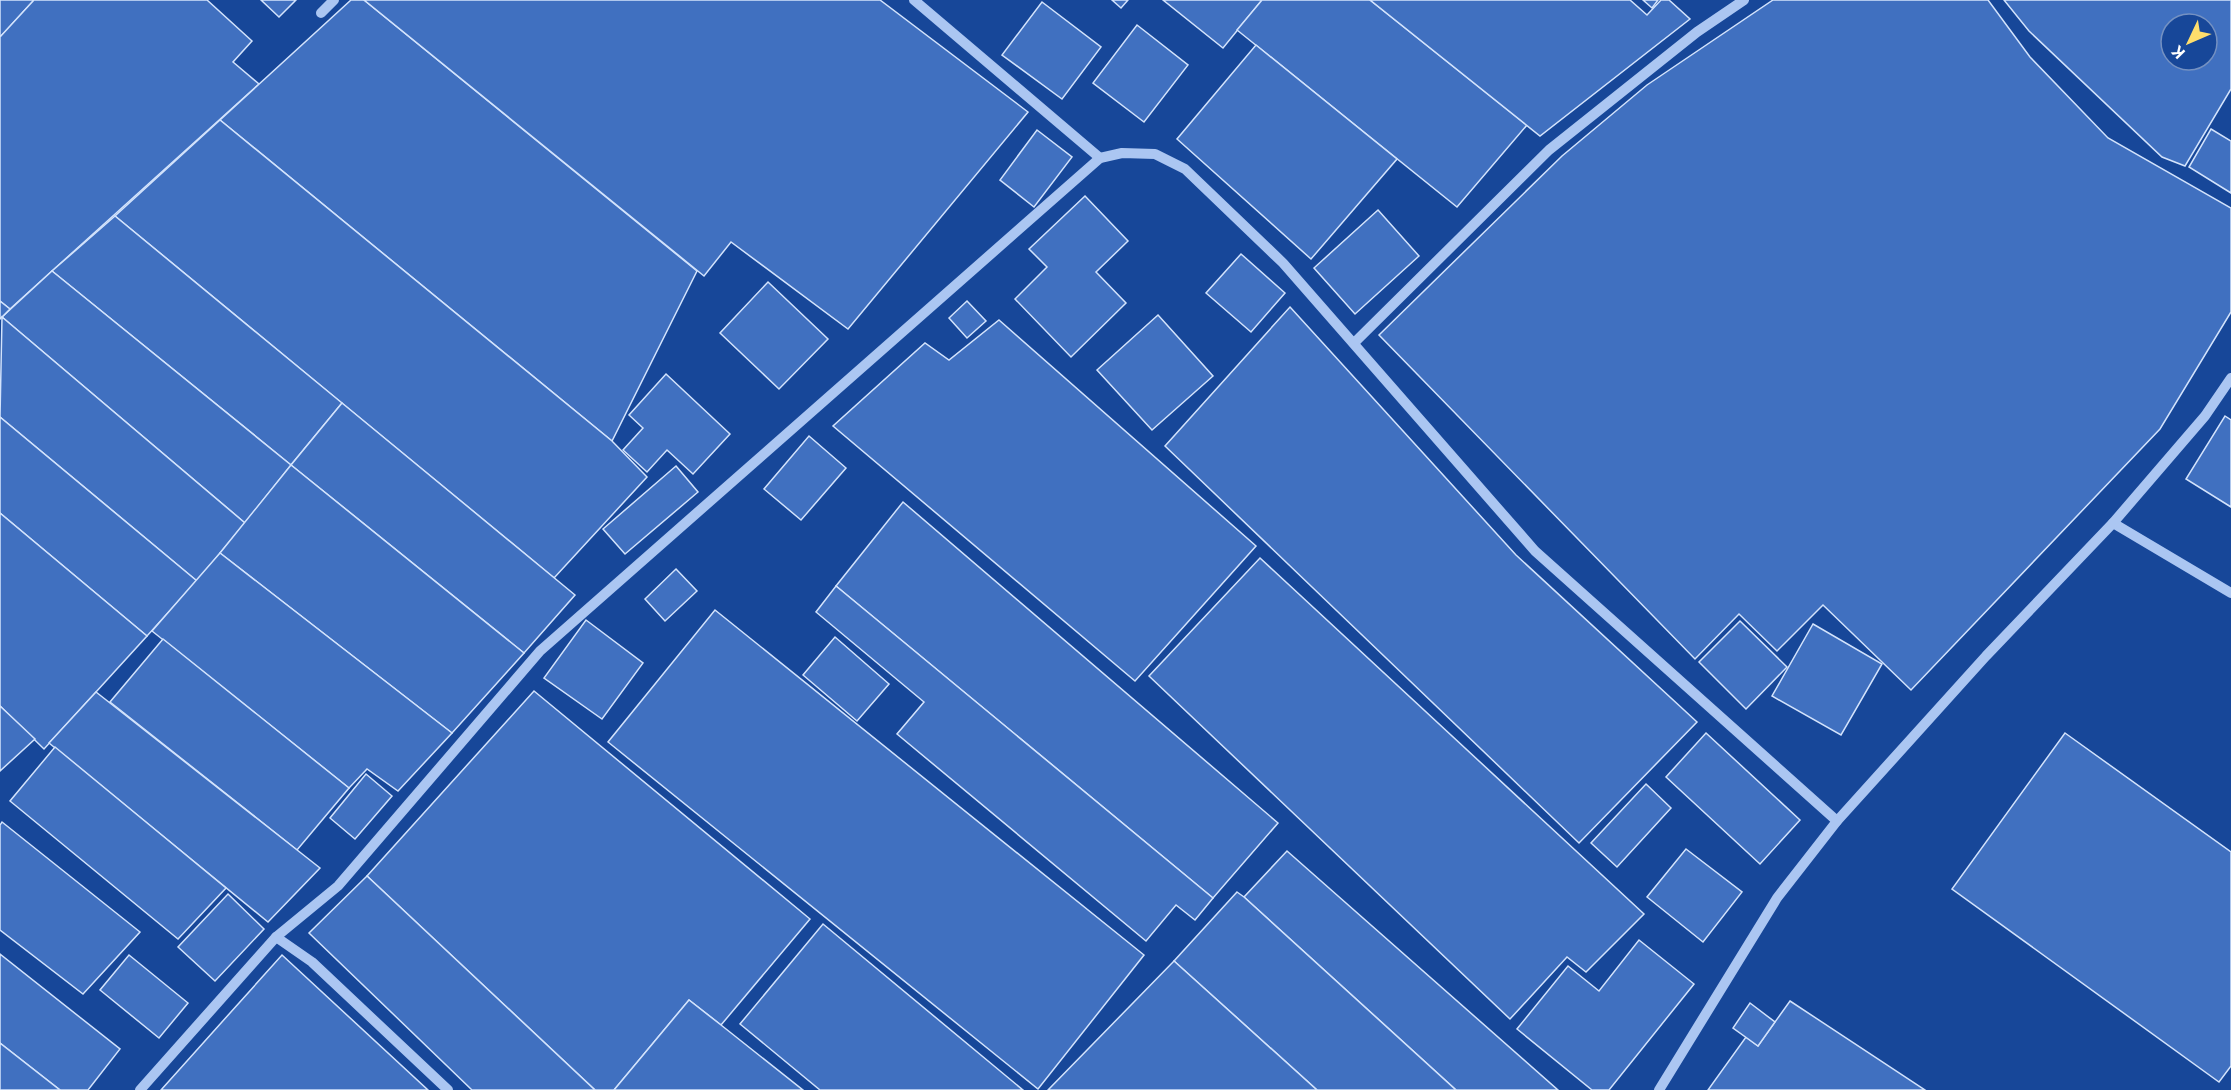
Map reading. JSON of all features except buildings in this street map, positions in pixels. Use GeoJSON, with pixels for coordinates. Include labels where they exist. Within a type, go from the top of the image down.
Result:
{"type":"FeatureCollection","features":[{"type":"Feature","properties":{"kind":"street"},"geometry":{"type":"LineString","coordinates":[[321,13],[334,0]]}},
{"type":"Feature","properties":{"kind":"street"},"geometry":{"type":"LineString","coordinates":[[914,0],[1100,158]]}},
{"type":"Feature","properties":{"kind":"street"},"geometry":{"type":"LineString","coordinates":[[1353,343],[1549,150],[1697,32],[1743,0]]}},
{"type":"Feature","properties":{"kind":"street"},"geometry":{"type":"LineString","coordinates":[[140,1090],[276,937],[338,886],[540,651],[1100,158],[1122,153],[1155,154],[1185,169],[1283,263],[1535,551],[1837,821]]}},
{"type":"Feature","properties":{"kind":"street"},"geometry":{"type":"LineString","coordinates":[[1659,1090],[1777,898],[1837,821],[1986,656],[2113,523],[2205,416],[2231,378]]}},
{"type":"Feature","properties":{"kind":"street"},"geometry":{"type":"LineString","coordinates":[[2113,523],[2231,592]]}},
{"type":"Feature","properties":{"kind":"street"},"geometry":{"type":"LineString","coordinates":[[276,937],[312,962],[448,1090]]}}]}
